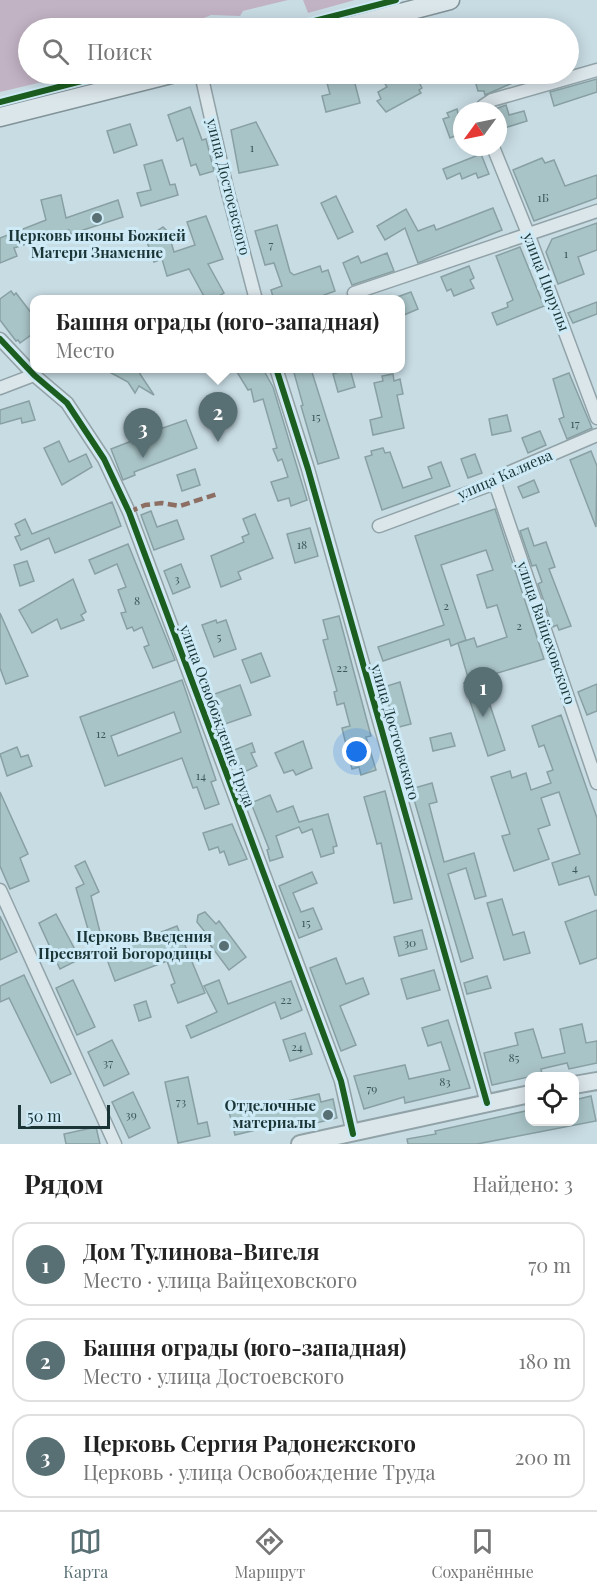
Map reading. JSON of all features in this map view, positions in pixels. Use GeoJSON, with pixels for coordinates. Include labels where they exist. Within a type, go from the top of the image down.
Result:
{"type":"FeatureCollection","features":[{"type":"Feature","properties":{"kind":"main road"},"geometry":{"type":"LineString","coordinates":[[381,18],[450,0]]}},
{"type":"Feature","properties":{"kind":"main road"},"geometry":{"type":"LineString","coordinates":[[0,117],[131,84]]}},
{"type":"Feature","properties":{"kind":"street"},"geometry":{"type":"LineString","coordinates":[[579,75],[597,70]]}},
{"type":"Feature","properties":{"kind":"street","name":"улица Достоевского"},"geometry":{"type":"LineString","coordinates":[[203,84],[227,189],[255,295]]}},
{"type":"Feature","properties":{"kind":"street"},"geometry":{"type":"LineString","coordinates":[[489,102],[548,84]]}},
{"type":"Feature","properties":{"kind":"street","name":"улица Цюрупы"},"geometry":{"type":"LineString","coordinates":[[497,156],[530,236],[597,418]]}},
{"type":"Feature","properties":{"kind":"street"},"geometry":{"type":"LineString","coordinates":[[354,294],[530,236],[597,211]]}},
{"type":"Feature","properties":{"kind":"street","name":"улица Освобождение Труда"},"geometry":{"type":"LineString","coordinates":[[0,339],[30,371]]}},
{"type":"Feature","properties":{"kind":"street","name":"улица Достоевского"},"geometry":{"type":"LineString","coordinates":[[277,373],[308,469],[487,1103]]}},
{"type":"Feature","properties":{"kind":"street"},"geometry":{"type":"LineString","coordinates":[[0,388],[34,375]]}},
{"type":"Feature","properties":{"kind":"street","name":"улица Освобождение Труда"},"geometry":{"type":"LineString","coordinates":[[34,375],[67,403],[104,459],[129,512],[341,1081],[353,1134]]}},
{"type":"Feature","properties":{"kind":"street","name":"улица Каляева"},"geometry":{"type":"LineString","coordinates":[[379,526],[495,483],[501,476],[597,435]]}},
{"type":"Feature","properties":{"kind":"street","name":"улица Вайцеховского"},"geometry":{"type":"LineString","coordinates":[[495,483],[597,783]]}},
{"type":"Feature","properties":{"kind":"street"},"geometry":{"type":"LineString","coordinates":[[0,890],[116,1144]]}},
{"type":"Feature","properties":{"kind":"street"},"geometry":{"type":"LineString","coordinates":[[579,1084],[597,1081]]}},
{"type":"Feature","properties":{"kind":"street"},"geometry":{"type":"LineString","coordinates":[[300,1144],[525,1096]]}},
{"type":"Feature","properties":{"kind":"shaded area"},"geometry":{"type":"Polygon","coordinates":[[[0,0],[288,0],[243,11],[240,16],[18,18],[18,84],[34,84],[0,92],[0,0]]]}},
{"type":"Feature","properties":{"kind":"shaded area"},"geometry":{"type":"Polygon","coordinates":[[[303,0],[355,0],[308,13],[303,0]]]}},
{"type":"Feature","properties":{"kind":"building"},"geometry":{"type":"Polygon","coordinates":[[[597,79],[597,92],[554,106],[550,92],[597,79]]]}},
{"type":"Feature","properties":{"kind":"building"},"geometry":{"type":"Polygon","coordinates":[[[327,84],[355,84],[360,103],[326,112],[322,96],[330,94],[327,84]]]}},
{"type":"Feature","properties":{"kind":"building"},"geometry":{"type":"Polygon","coordinates":[[[385,84],[420,84],[422,88],[419,90],[421,93],[386,112],[377,101],[381,99],[378,92],[387,87],[385,84]]]}},
{"type":"Feature","properties":{"kind":"building"},"geometry":{"type":"Polygon","coordinates":[[[476,84],[510,84],[485,95],[484,91],[478,91],[476,84]]]}},
{"type":"Feature","properties":{"kind":"building"},"geometry":{"type":"Polygon","coordinates":[[[190,107],[202,140],[206,139],[214,171],[200,175],[196,164],[191,166],[183,138],[177,141],[168,115],[190,107]]]}},
{"type":"Feature","properties":{"kind":"building"},"geometry":{"type":"Polygon","coordinates":[[[507,108],[509,115],[524,111],[527,121],[507,127],[507,108]]]}},
{"type":"Feature","properties":{"kind":"building"},"geometry":{"type":"Polygon","coordinates":[[[453,111],[453,137],[450,138],[443,119],[449,117],[447,113],[453,111]]]}},
{"type":"Feature","properties":{"kind":"building"},"geometry":{"type":"Polygon","coordinates":[[[256,122],[278,165],[239,173],[231,130],[256,122]]]}},
{"type":"Feature","properties":{"kind":"building"},"geometry":{"type":"Polygon","coordinates":[[[130,124],[137,145],[114,153],[107,131],[130,124]]]}},
{"type":"Feature","properties":{"kind":"building"},"geometry":{"type":"Polygon","coordinates":[[[476,156],[482,156],[489,174],[478,178],[476,173],[462,179],[460,173],[447,179],[443,169],[476,156]]]}},
{"type":"Feature","properties":{"kind":"building"},"geometry":{"type":"Polygon","coordinates":[[[542,158],[545,163],[554,160],[565,186],[597,175],[597,198],[534,221],[513,170],[542,158]]]}},
{"type":"Feature","properties":{"kind":"building"},"geometry":{"type":"Polygon","coordinates":[[[162,160],[170,185],[175,184],[178,195],[141,206],[137,193],[151,190],[144,165],[162,160]]]}},
{"type":"Feature","properties":{"kind":"building"},"geometry":{"type":"Polygon","coordinates":[[[61,195],[66,218],[118,200],[123,217],[71,234],[69,230],[14,248],[17,256],[0,263],[0,238],[46,220],[41,200],[61,195]]]}},
{"type":"Feature","properties":{"kind":"building"},"geometry":{"type":"Polygon","coordinates":[[[336,196],[353,232],[338,239],[321,203],[336,196]]]}},
{"type":"Feature","properties":{"kind":"building"},"geometry":{"type":"Polygon","coordinates":[[[493,208],[502,230],[418,263],[405,228],[385,240],[377,226],[406,209],[418,231],[434,225],[436,230],[493,208]]]}},
{"type":"Feature","properties":{"kind":"building"},"geometry":{"type":"Polygon","coordinates":[[[206,216],[223,259],[208,264],[224,293],[221,295],[203,295],[189,269],[167,276],[162,259],[154,262],[147,242],[157,239],[157,231],[163,227],[168,232],[174,252],[195,245],[187,222],[206,216]]]}},
{"type":"Feature","properties":{"kind":"building"},"geometry":{"type":"Polygon","coordinates":[[[597,223],[597,250],[578,257],[584,274],[558,284],[546,252],[552,239],[597,223]]]}},
{"type":"Feature","properties":{"kind":"building"},"geometry":{"type":"Polygon","coordinates":[[[277,225],[290,272],[294,275],[320,266],[322,272],[328,270],[335,291],[324,295],[272,295],[271,290],[282,286],[274,263],[265,265],[255,231],[277,225]]]}},
{"type":"Feature","properties":{"kind":"building"},"geometry":{"type":"Polygon","coordinates":[[[520,247],[544,306],[497,325],[492,313],[508,307],[507,303],[513,300],[496,256],[520,247]]]}},
{"type":"Feature","properties":{"kind":"building"},"geometry":{"type":"Polygon","coordinates":[[[387,253],[394,271],[352,285],[343,263],[358,256],[361,263],[387,253]]]}},
{"type":"Feature","properties":{"kind":"building"},"geometry":{"type":"Polygon","coordinates":[[[469,266],[474,278],[470,280],[474,288],[454,296],[451,289],[447,291],[441,277],[469,266]]]}},
{"type":"Feature","properties":{"kind":"building"},"geometry":{"type":"Polygon","coordinates":[[[11,291],[14,295],[16,293],[30,311],[30,336],[20,343],[0,320],[0,299],[11,291]]]}},
{"type":"Feature","properties":{"kind":"building"},"geometry":{"type":"Polygon","coordinates":[[[411,292],[418,309],[405,315],[405,295],[403,295],[411,292]]]}},
{"type":"Feature","properties":{"kind":"building"},"geometry":{"type":"Polygon","coordinates":[[[597,302],[597,314],[573,323],[568,313],[597,302]]]}},
{"type":"Feature","properties":{"kind":"building"},"geometry":{"type":"Polygon","coordinates":[[[111,373],[140,373],[154,395],[139,386],[135,393],[128,382],[111,373]]]}},
{"type":"Feature","properties":{"kind":"building"},"geometry":{"type":"Polygon","coordinates":[[[238,373],[265,373],[273,387],[307,500],[291,506],[289,498],[278,501],[271,482],[288,477],[282,459],[278,461],[273,449],[277,448],[263,399],[254,402],[251,389],[248,390],[238,373]]]}},
{"type":"Feature","properties":{"kind":"building"},"geometry":{"type":"Polygon","coordinates":[[[294,373],[312,373],[339,458],[318,464],[301,406],[303,405],[294,373]]]}},
{"type":"Feature","properties":{"kind":"building"},"geometry":{"type":"Polygon","coordinates":[[[351,373],[355,387],[338,392],[333,374],[351,373]]]}},
{"type":"Feature","properties":{"kind":"building"},"geometry":{"type":"Polygon","coordinates":[[[569,373],[592,428],[567,439],[559,419],[564,417],[553,379],[569,373]]]}},
{"type":"Feature","properties":{"kind":"building"},"geometry":{"type":"Polygon","coordinates":[[[393,374],[394,381],[400,379],[403,394],[397,395],[404,428],[373,435],[370,420],[382,417],[374,383],[383,381],[382,376],[393,374]]]}},
{"type":"Feature","properties":{"kind":"building"},"geometry":{"type":"Polygon","coordinates":[[[29,401],[35,420],[22,423],[21,418],[0,424],[0,410],[29,401]]]}},
{"type":"Feature","properties":{"kind":"building"},"geometry":{"type":"Polygon","coordinates":[[[507,415],[511,431],[492,435],[489,419],[507,415]]]}},
{"type":"Feature","properties":{"kind":"building"},"geometry":{"type":"Polygon","coordinates":[[[186,420],[197,448],[134,472],[135,475],[123,480],[111,449],[155,432],[159,426],[163,428],[186,420]]]}},
{"type":"Feature","properties":{"kind":"building"},"geometry":{"type":"Polygon","coordinates":[[[540,431],[546,445],[528,453],[522,438],[540,431]]]}},
{"type":"Feature","properties":{"kind":"building"},"geometry":{"type":"Polygon","coordinates":[[[59,441],[69,462],[86,454],[92,467],[62,485],[44,448],[59,441]]]}},
{"type":"Feature","properties":{"kind":"building"},"geometry":{"type":"Polygon","coordinates":[[[383,448],[385,453],[390,452],[403,488],[432,478],[428,467],[441,462],[450,486],[382,510],[365,457],[372,455],[371,451],[383,448]]]}},
{"type":"Feature","properties":{"kind":"building"},"geometry":{"type":"Polygon","coordinates":[[[591,451],[597,466],[596,527],[570,460],[591,451]]]}},
{"type":"Feature","properties":{"kind":"building"},"geometry":{"type":"Polygon","coordinates":[[[475,454],[482,473],[468,478],[461,459],[475,454]]]}},
{"type":"Feature","properties":{"kind":"building"},"geometry":{"type":"Polygon","coordinates":[[[195,469],[200,485],[182,491],[177,475],[195,469]]]}},
{"type":"Feature","properties":{"kind":"building"},"geometry":{"type":"Polygon","coordinates":[[[534,480],[539,492],[523,498],[518,487],[534,480]]]}},
{"type":"Feature","properties":{"kind":"building"},"geometry":{"type":"Polygon","coordinates":[[[112,502],[121,526],[55,553],[49,538],[21,550],[15,537],[20,535],[15,524],[25,519],[32,534],[112,502]]]}},
{"type":"Feature","properties":{"kind":"building"},"geometry":{"type":"Polygon","coordinates":[[[495,509],[544,659],[481,678],[505,750],[488,756],[464,683],[469,681],[458,643],[451,646],[449,639],[383,661],[378,647],[444,625],[415,536],[495,509]],[[486,550],[441,565],[466,640],[458,643],[474,638],[477,647],[507,637],[497,605],[487,608],[477,575],[493,570],[486,550]]]}},
{"type":"Feature","properties":{"kind":"building"},"geometry":{"type":"Polygon","coordinates":[[[151,511],[157,527],[177,520],[184,539],[154,550],[141,515],[151,511]]]}},
{"type":"Feature","properties":{"kind":"building"},"geometry":{"type":"Polygon","coordinates":[[[255,514],[273,558],[238,572],[241,579],[221,587],[211,556],[244,542],[242,537],[249,534],[243,519],[255,514]]]}},
{"type":"Feature","properties":{"kind":"building"},"geometry":{"type":"Polygon","coordinates":[[[310,528],[318,556],[295,563],[287,534],[310,528]]]}},
{"type":"Feature","properties":{"kind":"building"},"geometry":{"type":"Polygon","coordinates":[[[528,528],[534,546],[546,542],[555,567],[549,569],[571,626],[559,630],[557,625],[553,627],[538,584],[542,582],[536,565],[532,566],[520,531],[528,528]]]}},
{"type":"Feature","properties":{"kind":"building"},"geometry":{"type":"Polygon","coordinates":[[[128,544],[175,660],[153,668],[144,647],[149,645],[142,627],[134,631],[132,627],[127,629],[121,613],[126,612],[118,590],[126,587],[117,564],[95,574],[89,560],[128,544]]]}},
{"type":"Feature","properties":{"kind":"building"},"geometry":{"type":"Polygon","coordinates":[[[27,561],[34,581],[20,586],[14,565],[27,561]]]}},
{"type":"Feature","properties":{"kind":"building"},"geometry":{"type":"Polygon","coordinates":[[[181,564],[190,587],[173,594],[164,571],[181,564]]]}},
{"type":"Feature","properties":{"kind":"building"},"geometry":{"type":"Polygon","coordinates":[[[73,579],[86,612],[81,615],[84,620],[61,629],[57,619],[32,633],[19,610],[73,579]]]}},
{"type":"Feature","properties":{"kind":"building"},"geometry":{"type":"Polygon","coordinates":[[[0,613],[28,676],[6,684],[0,668],[0,613]]]}},
{"type":"Feature","properties":{"kind":"building"},"geometry":{"type":"Polygon","coordinates":[[[339,616],[371,736],[366,737],[376,770],[361,775],[359,767],[352,769],[342,728],[350,726],[344,703],[337,705],[334,692],[337,691],[323,640],[328,639],[323,620],[339,616]]]}},
{"type":"Feature","properties":{"kind":"building"},"geometry":{"type":"Polygon","coordinates":[[[216,620],[217,623],[226,620],[236,649],[214,657],[202,625],[216,620]]]}},
{"type":"Feature","properties":{"kind":"building"},"geometry":{"type":"Polygon","coordinates":[[[261,653],[270,676],[251,683],[242,660],[261,653]]]}},
{"type":"Feature","properties":{"kind":"building"},"geometry":{"type":"Polygon","coordinates":[[[182,680],[216,780],[211,782],[219,804],[205,809],[197,787],[193,788],[182,758],[105,786],[80,717],[182,680]],[[174,712],[111,736],[118,756],[181,732],[174,712]]]}},
{"type":"Feature","properties":{"kind":"building"},"geometry":{"type":"Polygon","coordinates":[[[400,682],[411,724],[395,728],[384,687],[400,682]]]}},
{"type":"Feature","properties":{"kind":"building"},"geometry":{"type":"Polygon","coordinates":[[[597,684],[597,711],[587,715],[578,692],[597,684]]]}},
{"type":"Feature","properties":{"kind":"building"},"geometry":{"type":"Polygon","coordinates":[[[240,685],[251,715],[222,725],[212,695],[240,685]]]}},
{"type":"Feature","properties":{"kind":"building"},"geometry":{"type":"Polygon","coordinates":[[[561,715],[597,818],[597,895],[595,895],[589,876],[559,885],[552,863],[580,854],[559,792],[541,798],[550,825],[538,829],[549,859],[514,871],[502,836],[510,834],[491,777],[510,771],[512,778],[526,773],[531,790],[551,783],[547,772],[553,770],[544,745],[539,747],[532,726],[561,715]]]}},
{"type":"Feature","properties":{"kind":"building"},"geometry":{"type":"Polygon","coordinates":[[[451,733],[455,746],[433,751],[430,738],[451,733]]]}},
{"type":"Feature","properties":{"kind":"building"},"geometry":{"type":"Polygon","coordinates":[[[303,741],[312,768],[296,775],[293,770],[284,773],[275,753],[303,741]]]}},
{"type":"Feature","properties":{"kind":"building"},"geometry":{"type":"Polygon","coordinates":[[[252,743],[255,752],[251,753],[257,766],[242,773],[232,751],[252,743]]]}},
{"type":"Feature","properties":{"kind":"building"},"geometry":{"type":"Polygon","coordinates":[[[17,747],[21,757],[28,755],[32,766],[7,776],[0,754],[17,747]]]}},
{"type":"Feature","properties":{"kind":"building"},"geometry":{"type":"Polygon","coordinates":[[[432,783],[437,802],[429,804],[444,862],[474,853],[486,896],[475,899],[466,868],[448,874],[473,958],[461,962],[411,789],[432,783]]]}},
{"type":"Feature","properties":{"kind":"building"},"geometry":{"type":"Polygon","coordinates":[[[385,791],[412,899],[394,903],[381,843],[377,844],[364,797],[385,791]]]}},
{"type":"Feature","properties":{"kind":"building"},"geometry":{"type":"Polygon","coordinates":[[[0,792],[28,854],[20,858],[29,881],[10,889],[0,866],[0,792]]]}},
{"type":"Feature","properties":{"kind":"building"},"geometry":{"type":"Polygon","coordinates":[[[270,795],[277,812],[293,806],[299,822],[328,814],[337,846],[333,847],[334,853],[321,857],[312,829],[302,833],[299,827],[276,836],[283,857],[270,861],[267,850],[269,849],[251,803],[270,795]]]}},
{"type":"Feature","properties":{"kind":"building"},"geometry":{"type":"Polygon","coordinates":[[[232,824],[247,859],[229,865],[224,851],[220,853],[218,847],[209,850],[203,833],[232,824]]]}},
{"type":"Feature","properties":{"kind":"building"},"geometry":{"type":"Polygon","coordinates":[[[85,861],[99,892],[91,896],[102,940],[92,943],[76,888],[84,884],[75,866],[85,861]]]}},
{"type":"Feature","properties":{"kind":"building"},"geometry":{"type":"Polygon","coordinates":[[[312,872],[317,883],[293,893],[301,912],[313,908],[322,929],[299,938],[279,886],[312,872]]]}},
{"type":"Feature","properties":{"kind":"building"},"geometry":{"type":"Polygon","coordinates":[[[502,899],[513,935],[524,932],[530,953],[504,960],[487,903],[502,899]]]}},
{"type":"Feature","properties":{"kind":"building"},"geometry":{"type":"Polygon","coordinates":[[[597,910],[597,958],[580,964],[565,922],[597,910]]]}},
{"type":"Feature","properties":{"kind":"building","name":"Церковь Введения Пресвятой Богородицы"},"geometry":{"type":"Polygon","coordinates":[[[205,912],[216,924],[219,921],[246,957],[229,970],[202,934],[205,932],[197,922],[198,915],[205,912]]]}},
{"type":"Feature","properties":{"kind":"building"},"geometry":{"type":"Polygon","coordinates":[[[56,914],[80,959],[60,969],[39,923],[56,914]]]}},
{"type":"Feature","properties":{"kind":"building"},"geometry":{"type":"Polygon","coordinates":[[[0,916],[17,952],[0,960],[0,916]]]}},
{"type":"Feature","properties":{"kind":"building"},"geometry":{"type":"Polygon","coordinates":[[[177,926],[205,993],[178,1003],[171,985],[175,983],[167,961],[115,981],[105,954],[177,926]]]}},
{"type":"Feature","properties":{"kind":"building"},"geometry":{"type":"Polygon","coordinates":[[[422,930],[427,949],[399,956],[394,937],[422,930]]]}},
{"type":"Feature","properties":{"kind":"building"},"geometry":{"type":"Polygon","coordinates":[[[336,958],[346,984],[363,978],[369,994],[340,1006],[356,1045],[341,1051],[310,968],[336,958]]]}},
{"type":"Feature","properties":{"kind":"building"},"geometry":{"type":"Polygon","coordinates":[[[434,970],[440,990],[407,999],[401,979],[434,970]]]}},
{"type":"Feature","properties":{"kind":"building"},"geometry":{"type":"Polygon","coordinates":[[[24,975],[71,1074],[51,1083],[9,998],[0,1002],[0,986],[24,975]]]}},
{"type":"Feature","properties":{"kind":"building"},"geometry":{"type":"Polygon","coordinates":[[[487,976],[491,988],[467,994],[464,983],[487,976]]]}},
{"type":"Feature","properties":{"kind":"building"},"geometry":{"type":"Polygon","coordinates":[[[73,980],[95,1027],[77,1035],[56,988],[73,980]]]}},
{"type":"Feature","properties":{"kind":"building"},"geometry":{"type":"Polygon","coordinates":[[[219,980],[228,1004],[291,981],[302,1010],[281,1019],[275,1002],[191,1038],[186,1026],[217,1012],[204,986],[219,980]]]}},
{"type":"Feature","properties":{"kind":"building"},"geometry":{"type":"Polygon","coordinates":[[[146,1001],[151,1017],[139,1021],[134,1005],[146,1001]]]}},
{"type":"Feature","properties":{"kind":"building"},"geometry":{"type":"Polygon","coordinates":[[[448,1020],[470,1088],[405,1103],[404,1097],[364,1109],[354,1076],[405,1065],[409,1079],[450,1070],[441,1042],[428,1046],[422,1028],[448,1020]]]}},
{"type":"Feature","properties":{"kind":"building"},"geometry":{"type":"Polygon","coordinates":[[[582,1024],[586,1043],[597,1041],[597,1063],[569,1069],[567,1063],[541,1069],[542,1072],[525,1072],[525,1078],[492,1085],[484,1053],[518,1045],[515,1033],[533,1029],[542,1058],[565,1053],[560,1029],[582,1024]]]}},
{"type":"Feature","properties":{"kind":"building"},"geometry":{"type":"Polygon","coordinates":[[[305,1033],[312,1054],[290,1061],[283,1040],[305,1033]]]}},
{"type":"Feature","properties":{"kind":"building"},"geometry":{"type":"Polygon","coordinates":[[[112,1040],[129,1074],[104,1086],[88,1052],[112,1040]]]}},
{"type":"Feature","properties":{"kind":"building"},"geometry":{"type":"Polygon","coordinates":[[[188,1077],[198,1124],[207,1122],[210,1136],[178,1143],[165,1082],[188,1077]]]}},
{"type":"Feature","properties":{"kind":"building"},"geometry":{"type":"Polygon","coordinates":[[[133,1092],[150,1128],[129,1138],[112,1102],[133,1092]]]}},
{"type":"Feature","properties":{"kind":"building"},"geometry":{"type":"Polygon","coordinates":[[[319,1094],[321,1102],[333,1099],[337,1118],[307,1125],[306,1120],[235,1135],[227,1104],[240,1101],[242,1111],[319,1094]]]}},
{"type":"Feature","properties":{"kind":"building"},"geometry":{"type":"Polygon","coordinates":[[[591,1096],[596,1121],[579,1124],[579,1099],[591,1096]]]}},
{"type":"Feature","properties":{"kind":"building"},"geometry":{"type":"Polygon","coordinates":[[[525,1111],[525,1126],[570,1126],[477,1144],[408,1144],[407,1139],[436,1134],[435,1131],[525,1111]]]}},
{"type":"Feature","properties":{"kind":"building"},"geometry":{"type":"Polygon","coordinates":[[[96,1127],[100,1144],[66,1144],[64,1134],[96,1127]]]}},
{"type":"Feature","properties":{"kind":"marked path"},"geometry":{"type":"LineString","coordinates":[[129,512],[145,505],[162,503],[180,506],[217,494]]}},
{"type":"Feature","properties":{"kind":"cycle path"},"geometry":{"type":"LineString","coordinates":[[326,18],[396,0]]}},
{"type":"Feature","properties":{"kind":"cycle path"},"geometry":{"type":"LineString","coordinates":[[0,102],[70,84]]}},
{"type":"Feature","properties":{"kind":"cycle path"},"geometry":{"type":"LineString","coordinates":[[0,339],[30,371]]}},
{"type":"Feature","properties":{"kind":"cycle path"},"geometry":{"type":"LineString","coordinates":[[32,373],[67,403],[104,459],[129,512],[341,1081],[353,1134]]}},
{"type":"Feature","properties":{"kind":"cycle path"},"geometry":{"type":"LineString","coordinates":[[278,373],[308,469],[487,1103]]}},
{"type":"Feature","properties":{"kind":"place","name":"Церковь иконы Божией Матери Знамение"},"geometry":{"type":"Point","coordinates":[97,218]}},
{"type":"Feature","properties":{"kind":"place","name":"Башня ограды (юго-западная)"},"geometry":{"type":"Point","coordinates":[218,442]}},
{"type":"Feature","properties":{"kind":"place","name":"Церковь Сергия Радонежского"},"geometry":{"type":"Point","coordinates":[143,458]}},
{"type":"Feature","properties":{"kind":"place","name":"Дом Тулинова-Вигеля"},"geometry":{"type":"Point","coordinates":[483,717]}},
{"type":"Feature","properties":{"kind":"place","name":"Церковь Введения Пресвятой Богородицы"},"geometry":{"type":"Point","coordinates":[224,946]}},
{"type":"Feature","properties":{"kind":"place","name":"Отделочные материалы"},"geometry":{"type":"Point","coordinates":[328,1115]}}]}
